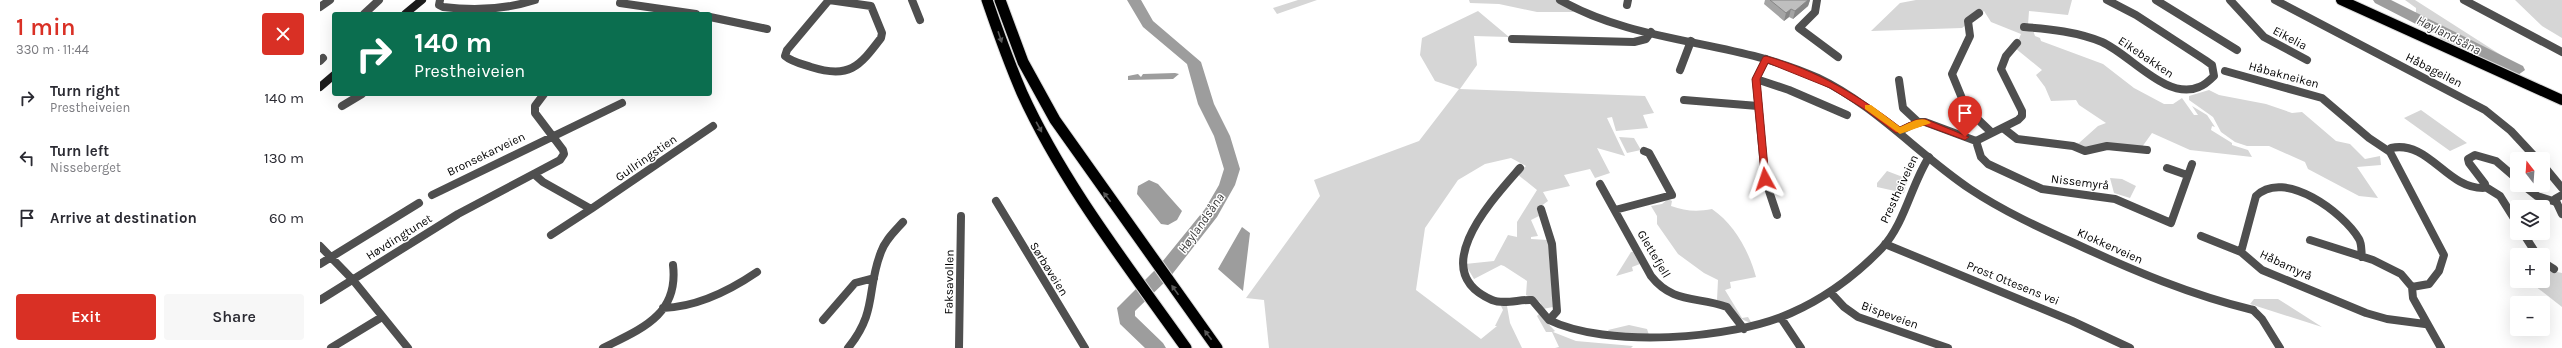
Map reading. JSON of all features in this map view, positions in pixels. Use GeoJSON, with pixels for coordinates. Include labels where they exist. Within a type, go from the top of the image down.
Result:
{"type":"FeatureCollection","features":[{"type":"Feature","properties":{"kind":"highway"},"geometry":{"type":"LineString","coordinates":[[987,0],[1016,82],[1062,167],[1113,246],[1183,343]]}},
{"type":"Feature","properties":{"kind":"highway"},"geometry":{"type":"LineString","coordinates":[[1000,0],[1016,48],[1037,88],[1081,159],[1217,348]]}},
{"type":"Feature","properties":{"kind":"main road"},"geometry":{"type":"LineString","coordinates":[[400,12],[415,0]]}},
{"type":"Feature","properties":{"kind":"main road"},"geometry":{"type":"LineString","coordinates":[[407,12],[422,0]]}},
{"type":"Feature","properties":{"kind":"main road"},"geometry":{"type":"LineString","coordinates":[[2341,0],[2562,100]]}},
{"type":"Feature","properties":{"kind":"main road"},"geometry":{"type":"LineString","coordinates":[[320,81],[332,71]]}},
{"type":"Feature","properties":{"kind":"main road"},"geometry":{"type":"LineString","coordinates":[[320,87],[332,77]]}},
{"type":"Feature","properties":{"kind":"street"},"geometry":{"type":"LineString","coordinates":[[320,7],[330,0]]}},
{"type":"Feature","properties":{"kind":"street"},"geometry":{"type":"LineString","coordinates":[[366,12],[379,0]]}},
{"type":"Feature","properties":{"kind":"street"},"geometry":{"type":"LineString","coordinates":[[440,0],[439,5],[443,7],[494,10],[511,8],[535,0]]}},
{"type":"Feature","properties":{"kind":"street"},"geometry":{"type":"LineString","coordinates":[[650,6],[655,0]]}},
{"type":"Feature","properties":{"kind":"street"},"geometry":{"type":"LineString","coordinates":[[829,0],[871,6],[882,33],[881,38],[858,66],[846,74],[830,73],[790,60],[785,56],[829,0]]}},
{"type":"Feature","properties":{"kind":"street"},"geometry":{"type":"LineString","coordinates":[[912,0],[920,20]]}},
{"type":"Feature","properties":{"kind":"street","name":"Prestheiveien"},"geometry":{"type":"LineString","coordinates":[[1520,168],[1490,202],[1468,237],[1462,258],[1463,267],[1469,282],[1477,291],[1493,300],[1510,302],[1532,300],[1549,320],[1571,335],[1618,342],[1701,339],[1744,329],[1781,318],[1831,293],[1854,274],[1885,244],[1901,219],[1922,168],[1929,157],[1900,131],[1867,106],[1833,86],[1766,59],[1651,32],[1594,16],[1560,0]]}},
{"type":"Feature","properties":{"kind":"street"},"geometry":{"type":"LineString","coordinates":[[1818,0],[1818,6],[1812,18],[1799,28],[1838,57]]}},
{"type":"Feature","properties":{"kind":"street","name":"Eikebakken"},"geometry":{"type":"LineString","coordinates":[[2024,27],[2070,32],[2102,42],[2163,82],[2182,91],[2199,89],[2214,76],[2212,65],[2205,60],[2131,12],[2107,0]]}},
{"type":"Feature","properties":{"kind":"street"},"geometry":{"type":"LineString","coordinates":[[2156,0],[2237,50]]}},
{"type":"Feature","properties":{"kind":"street","name":"Eikelia"},"geometry":{"type":"LineString","coordinates":[[2230,0],[2264,37],[2306,60]]}},
{"type":"Feature","properties":{"kind":"street","name":"Håbageilen"},"geometry":{"type":"LineString","coordinates":[[2275,0],[2485,110],[2511,131],[2530,152]]}},
{"type":"Feature","properties":{"kind":"street"},"geometry":{"type":"LineString","coordinates":[[2464,0],[2562,52]]}},
{"type":"Feature","properties":{"kind":"street"},"geometry":{"type":"LineString","coordinates":[[620,3],[684,12]]}},
{"type":"Feature","properties":{"kind":"street"},"geometry":{"type":"LineString","coordinates":[[1979,13],[1968,21],[1970,36],[1952,69],[1952,74],[1966,108],[1991,132]]}},
{"type":"Feature","properties":{"kind":"street"},"geometry":{"type":"LineString","coordinates":[[712,17],[767,29]]}},
{"type":"Feature","properties":{"kind":"street"},"geometry":{"type":"LineString","coordinates":[[1512,39],[1634,42],[1646,39],[1651,32]]}},
{"type":"Feature","properties":{"kind":"street"},"geometry":{"type":"LineString","coordinates":[[1680,70],[1691,42]]}},
{"type":"Feature","properties":{"kind":"street"},"geometry":{"type":"LineString","coordinates":[[1899,80],[1903,108],[1918,122],[1935,125],[1976,141],[1991,132],[2003,128],[2022,116],[2001,69],[2006,56],[2017,43]]}},
{"type":"Feature","properties":{"kind":"street"},"geometry":{"type":"LineString","coordinates":[[1766,59],[1756,79],[1765,179],[1777,215]]}},
{"type":"Feature","properties":{"kind":"street","name":"Håbakneiken"},"geometry":{"type":"LineString","coordinates":[[2225,71],[2322,98],[2369,138],[2390,152],[2444,255],[2439,271],[2429,284],[2412,287]]}},
{"type":"Feature","properties":{"kind":"street"},"geometry":{"type":"LineString","coordinates":[[1756,79],[1789,90],[1847,115]]}},
{"type":"Feature","properties":{"kind":"street"},"geometry":{"type":"LineString","coordinates":[[342,106],[359,96]]}},
{"type":"Feature","properties":{"kind":"street"},"geometry":{"type":"LineString","coordinates":[[542,96],[535,106],[535,113],[563,150],[562,157],[557,163],[534,174],[544,182],[591,209]]}},
{"type":"Feature","properties":{"kind":"street"},"geometry":{"type":"LineString","coordinates":[[1684,100],[1758,106]]}},
{"type":"Feature","properties":{"kind":"street","name":"Bronsekarveien"},"geometry":{"type":"LineString","coordinates":[[432,195],[622,103]]}},
{"type":"Feature","properties":{"kind":"street"},"geometry":{"type":"LineString","coordinates":[[1900,131],[1918,122]]}},
{"type":"Feature","properties":{"kind":"street","name":"Gullringstien"},"geometry":{"type":"LineString","coordinates":[[551,235],[714,126]]}},
{"type":"Feature","properties":{"kind":"street"},"geometry":{"type":"LineString","coordinates":[[2003,128],[2017,139],[2073,146],[2085,151],[2107,146],[2147,150]]}},
{"type":"Feature","properties":{"kind":"street","name":"Nissemyrå"},"geometry":{"type":"LineString","coordinates":[[1976,141],[1981,158],[1988,164],[2042,189],[2115,199],[2171,223],[2192,164]]}},
{"type":"Feature","properties":{"kind":"street"},"geometry":{"type":"LineString","coordinates":[[2390,152],[2391,148],[2395,146],[2407,146],[2465,185],[2476,188],[2484,186]]}},
{"type":"Feature","properties":{"kind":"street"},"geometry":{"type":"LineString","coordinates":[[1615,210],[1672,195],[1649,154],[1644,151]]}},
{"type":"Feature","properties":{"kind":"street"},"geometry":{"type":"LineString","coordinates":[[2510,173],[2492,158],[2480,155],[2471,156],[2468,159],[2470,166],[2482,178],[2484,186],[2500,196],[2510,212]]}},
{"type":"Feature","properties":{"kind":"street","name":"Klokkerveien"},"geometry":{"type":"LineString","coordinates":[[1929,157],[1971,190],[2058,236],[2162,281],[2206,297],[2253,310],[2262,320],[2280,348]]}},
{"type":"Feature","properties":{"kind":"street"},"geometry":{"type":"LineString","coordinates":[[2167,168],[2187,175]]}},
{"type":"Feature","properties":{"kind":"street"},"geometry":{"type":"LineString","coordinates":[[2550,173],[2562,188]]}},
{"type":"Feature","properties":{"kind":"street","name":"Høvdingtunet"},"geometry":{"type":"LineString","coordinates":[[320,300],[458,214],[534,174]]}},
{"type":"Feature","properties":{"kind":"street","name":"Glettefjell"},"geometry":{"type":"LineString","coordinates":[[1600,184],[1651,276],[1661,289],[1683,299],[1727,307],[1744,329]]}},
{"type":"Feature","properties":{"kind":"street"},"geometry":{"type":"LineString","coordinates":[[2201,236],[2241,252],[2256,196],[2261,191],[2271,188],[2290,188],[2303,191],[2318,199],[2348,225],[2360,241],[2362,257]]}},
{"type":"Feature","properties":{"kind":"street"},"geometry":{"type":"LineString","coordinates":[[2532,192],[2537,196],[2556,202]]}},
{"type":"Feature","properties":{"kind":"street"},"geometry":{"type":"LineString","coordinates":[[2562,195],[2557,197],[2556,202],[2562,214]]}},
{"type":"Feature","properties":{"kind":"street","name":"Sørbøveien"},"geometry":{"type":"LineString","coordinates":[[996,201],[1085,348]]}},
{"type":"Feature","properties":{"kind":"street"},"geometry":{"type":"LineString","coordinates":[[320,264],[419,203]]}},
{"type":"Feature","properties":{"kind":"street"},"geometry":{"type":"LineString","coordinates":[[1541,209],[1552,244],[1554,264],[1557,311],[1549,320]]}},
{"type":"Feature","properties":{"kind":"street","name":"Faksavollen"},"geometry":{"type":"LineString","coordinates":[[959,348],[961,216]]}},
{"type":"Feature","properties":{"kind":"street"},"geometry":{"type":"LineString","coordinates":[[848,348],[858,338],[870,315],[874,278],[883,247],[903,222]]}},
{"type":"Feature","properties":{"kind":"street"},"geometry":{"type":"LineString","coordinates":[[2310,240],[2384,265],[2400,274],[2412,287],[2413,298],[2426,324],[2441,348]]}},
{"type":"Feature","properties":{"kind":"street","name":"Prost Ottesens vei"},"geometry":{"type":"LineString","coordinates":[[1885,244],[2072,321],[2130,348]]}},
{"type":"Feature","properties":{"kind":"street"},"geometry":{"type":"LineString","coordinates":[[320,246],[352,280],[408,348]]}},
{"type":"Feature","properties":{"kind":"street","name":"Håbamyrå"},"geometry":{"type":"LineString","coordinates":[[2241,252],[2248,260],[2262,270],[2366,313],[2387,319],[2426,324]]}},
{"type":"Feature","properties":{"kind":"street"},"geometry":{"type":"LineString","coordinates":[[603,348],[647,324],[663,308],[673,290],[673,265]]}},
{"type":"Feature","properties":{"kind":"street"},"geometry":{"type":"LineString","coordinates":[[2550,266],[2554,269]]}},
{"type":"Feature","properties":{"kind":"street"},"geometry":{"type":"LineString","coordinates":[[663,308],[680,307],[695,302],[745,280],[757,272]]}},
{"type":"Feature","properties":{"kind":"street"},"geometry":{"type":"LineString","coordinates":[[823,320],[855,283],[874,278]]}},
{"type":"Feature","properties":{"kind":"street","name":"Bispeveien"},"geometry":{"type":"LineString","coordinates":[[1831,293],[1844,307],[1858,317],[1948,348]]}},
{"type":"Feature","properties":{"kind":"street"},"geometry":{"type":"LineString","coordinates":[[331,348],[382,317]]}},
{"type":"Feature","properties":{"kind":"street"},"geometry":{"type":"LineString","coordinates":[[1781,318],[1801,348]]}},
{"type":"Feature","properties":{"kind":"shaded area"},"geometry":{"type":"Polygon","coordinates":[[[1298,0],[1317,0],[1277,14],[1273,8],[1298,0]]]}},
{"type":"Feature","properties":{"kind":"shaded area"},"geometry":{"type":"Polygon","coordinates":[[[1469,0],[1556,0],[1574,12],[1537,12],[1499,4],[1470,3],[1469,0]]]}},
{"type":"Feature","properties":{"kind":"shaded area"},"geometry":{"type":"Polygon","coordinates":[[[1916,0],[2072,0],[2068,15],[2029,11],[2028,25],[2033,30],[2035,36],[2040,38],[2041,41],[2103,64],[2134,88],[2164,104],[2173,104],[2182,98],[2194,115],[2198,115],[2192,106],[2207,115],[2215,127],[2212,126],[2211,130],[2232,143],[2232,145],[2248,150],[2252,157],[2190,150],[2152,133],[2142,147],[2092,149],[2069,142],[2079,143],[2098,126],[2106,123],[2079,105],[2076,100],[2051,101],[2045,87],[2036,75],[2042,70],[2015,48],[2021,34],[1991,22],[1984,11],[1962,28],[1871,31],[1900,3],[1916,0]]]}},
{"type":"Feature","properties":{"kind":"shaded area"},"geometry":{"type":"Polygon","coordinates":[[[2405,0],[2415,0],[2523,69],[2514,71],[2438,39],[2446,33],[2412,16],[2410,13],[2416,12],[2416,8],[2405,0]]]}},
{"type":"Feature","properties":{"kind":"shaded area"},"geometry":{"type":"Polygon","coordinates":[[[2515,0],[2562,0],[2562,38],[2542,26],[2515,0]]]}},
{"type":"Feature","properties":{"kind":"shaded area"},"geometry":{"type":"Polygon","coordinates":[[[1478,11],[1509,37],[1474,36],[1477,65],[1460,89],[1645,96],[1654,113],[1643,115],[1648,128],[1616,131],[1612,117],[1607,118],[1625,156],[1597,148],[1610,173],[1595,178],[1590,169],[1564,175],[1570,186],[1543,192],[1548,201],[1537,209],[1539,216],[1531,220],[1538,236],[1531,237],[1531,239],[1548,240],[1553,307],[1543,309],[1540,302],[1526,295],[1527,281],[1504,266],[1501,265],[1474,279],[1465,264],[1494,261],[1508,235],[1517,237],[1517,222],[1537,190],[1517,174],[1526,166],[1511,158],[1485,164],[1458,180],[1425,228],[1416,290],[1481,339],[1497,326],[1495,326],[1503,310],[1500,304],[1507,306],[1510,323],[1522,348],[1269,348],[1264,300],[1246,298],[1320,196],[1314,180],[1419,141],[1459,89],[1435,81],[1420,55],[1422,38],[1478,11]]]}},
{"type":"Feature","properties":{"kind":"shaded area"},"geometry":{"type":"Polygon","coordinates":[[[1138,74],[1141,77],[1143,74],[1179,74],[1173,79],[1128,80],[1128,76],[1138,74]]]}},
{"type":"Feature","properties":{"kind":"shaded area"},"geometry":{"type":"Polygon","coordinates":[[[2209,90],[2219,95],[2266,104],[2292,113],[2302,112],[2336,141],[2350,144],[2365,159],[2380,156],[2381,165],[2357,167],[2378,198],[2359,196],[2308,169],[2305,162],[2269,146],[2247,146],[2235,142],[2221,132],[2213,117],[2189,100],[2189,96],[2209,90]]]}},
{"type":"Feature","properties":{"kind":"shaded area"},"geometry":{"type":"Polygon","coordinates":[[[2421,110],[2467,143],[2450,151],[2404,118],[2421,110]]]}},
{"type":"Feature","properties":{"kind":"shaded area"},"geometry":{"type":"Polygon","coordinates":[[[1619,137],[1634,138],[1641,150],[1627,153],[1619,137]]]}},
{"type":"Feature","properties":{"kind":"shaded area"},"geometry":{"type":"Polygon","coordinates":[[[1887,171],[1908,179],[1904,193],[1877,187],[1877,183],[1887,171]]]}},
{"type":"Feature","properties":{"kind":"shaded area"},"geometry":{"type":"Polygon","coordinates":[[[2110,178],[2122,179],[2136,186],[2130,198],[2114,193],[2110,178]]]}},
{"type":"Feature","properties":{"kind":"shaded area"},"geometry":{"type":"Polygon","coordinates":[[[1149,180],[1158,184],[1182,211],[1177,220],[1168,225],[1161,224],[1137,194],[1138,186],[1149,180]]]}},
{"type":"Feature","properties":{"kind":"shaded area"},"geometry":{"type":"Polygon","coordinates":[[[1668,199],[1672,201],[1671,206],[1681,209],[1696,211],[1712,209],[1734,230],[1745,248],[1756,277],[1730,282],[1731,288],[1725,290],[1742,318],[1748,317],[1751,322],[1739,317],[1717,300],[1718,280],[1704,273],[1678,254],[1657,224],[1657,216],[1651,206],[1662,204],[1668,199]]]}},
{"type":"Feature","properties":{"kind":"shaded area"},"geometry":{"type":"Polygon","coordinates":[[[1242,227],[1250,233],[1243,291],[1218,269],[1242,227]]]}},
{"type":"Feature","properties":{"kind":"shaded area"},"geometry":{"type":"Polygon","coordinates":[[[1631,252],[1633,252],[1640,264],[1632,267],[1633,271],[1616,276],[1631,252]]]}},
{"type":"Feature","properties":{"kind":"shaded area"},"geometry":{"type":"Polygon","coordinates":[[[2552,271],[2562,273],[2562,307],[2550,296],[2538,288],[2550,288],[2550,272],[2552,271]]]}},
{"type":"Feature","properties":{"kind":"shaded area"},"geometry":{"type":"Polygon","coordinates":[[[2254,299],[2278,299],[2322,327],[2250,304],[2254,299]]]}},
{"type":"Feature","properties":{"kind":"shaded area"},"geometry":{"type":"Polygon","coordinates":[[[1539,314],[1555,331],[1553,332],[1576,341],[1633,346],[1631,348],[1555,348],[1559,347],[1552,332],[1546,332],[1537,316],[1539,314]]]}},
{"type":"Feature","properties":{"kind":"shaded area"},"geometry":{"type":"Polygon","coordinates":[[[1629,325],[1647,329],[1649,335],[1612,337],[1608,330],[1629,325]]]}},
{"type":"Feature","properties":{"kind":"building"},"geometry":{"type":"Polygon","coordinates":[[[1770,0],[1808,0],[1795,11],[1791,9],[1786,13],[1770,0]]]}},
{"type":"Feature","properties":{"kind":"waterway","name":"Høylandsåna"},"geometry":{"type":"LineString","coordinates":[[1134,0],[1138,10],[1148,24],[1194,62],[1206,104],[1222,136],[1232,169],[1227,185],[1211,213],[1164,272],[1126,308],[1126,319],[1157,348]]}},
{"type":"Feature","properties":{"kind":"waterway","name":"Høylandsåna"},"geometry":{"type":"LineString","coordinates":[[2380,0],[2518,70]]}},
{"type":"Feature","properties":{"kind":"slow traffic"},"geometry":{"type":"LineString","coordinates":[[1868,107],[1900,131],[1918,122],[1927,123]]}},
{"type":"Feature","properties":{"kind":"route"},"geometry":{"type":"LineString","coordinates":[[1765,179],[1756,79],[1766,59],[1799,70],[1833,86],[1867,106],[1900,131],[1912,124],[1925,122],[1965,137]]}}]}
